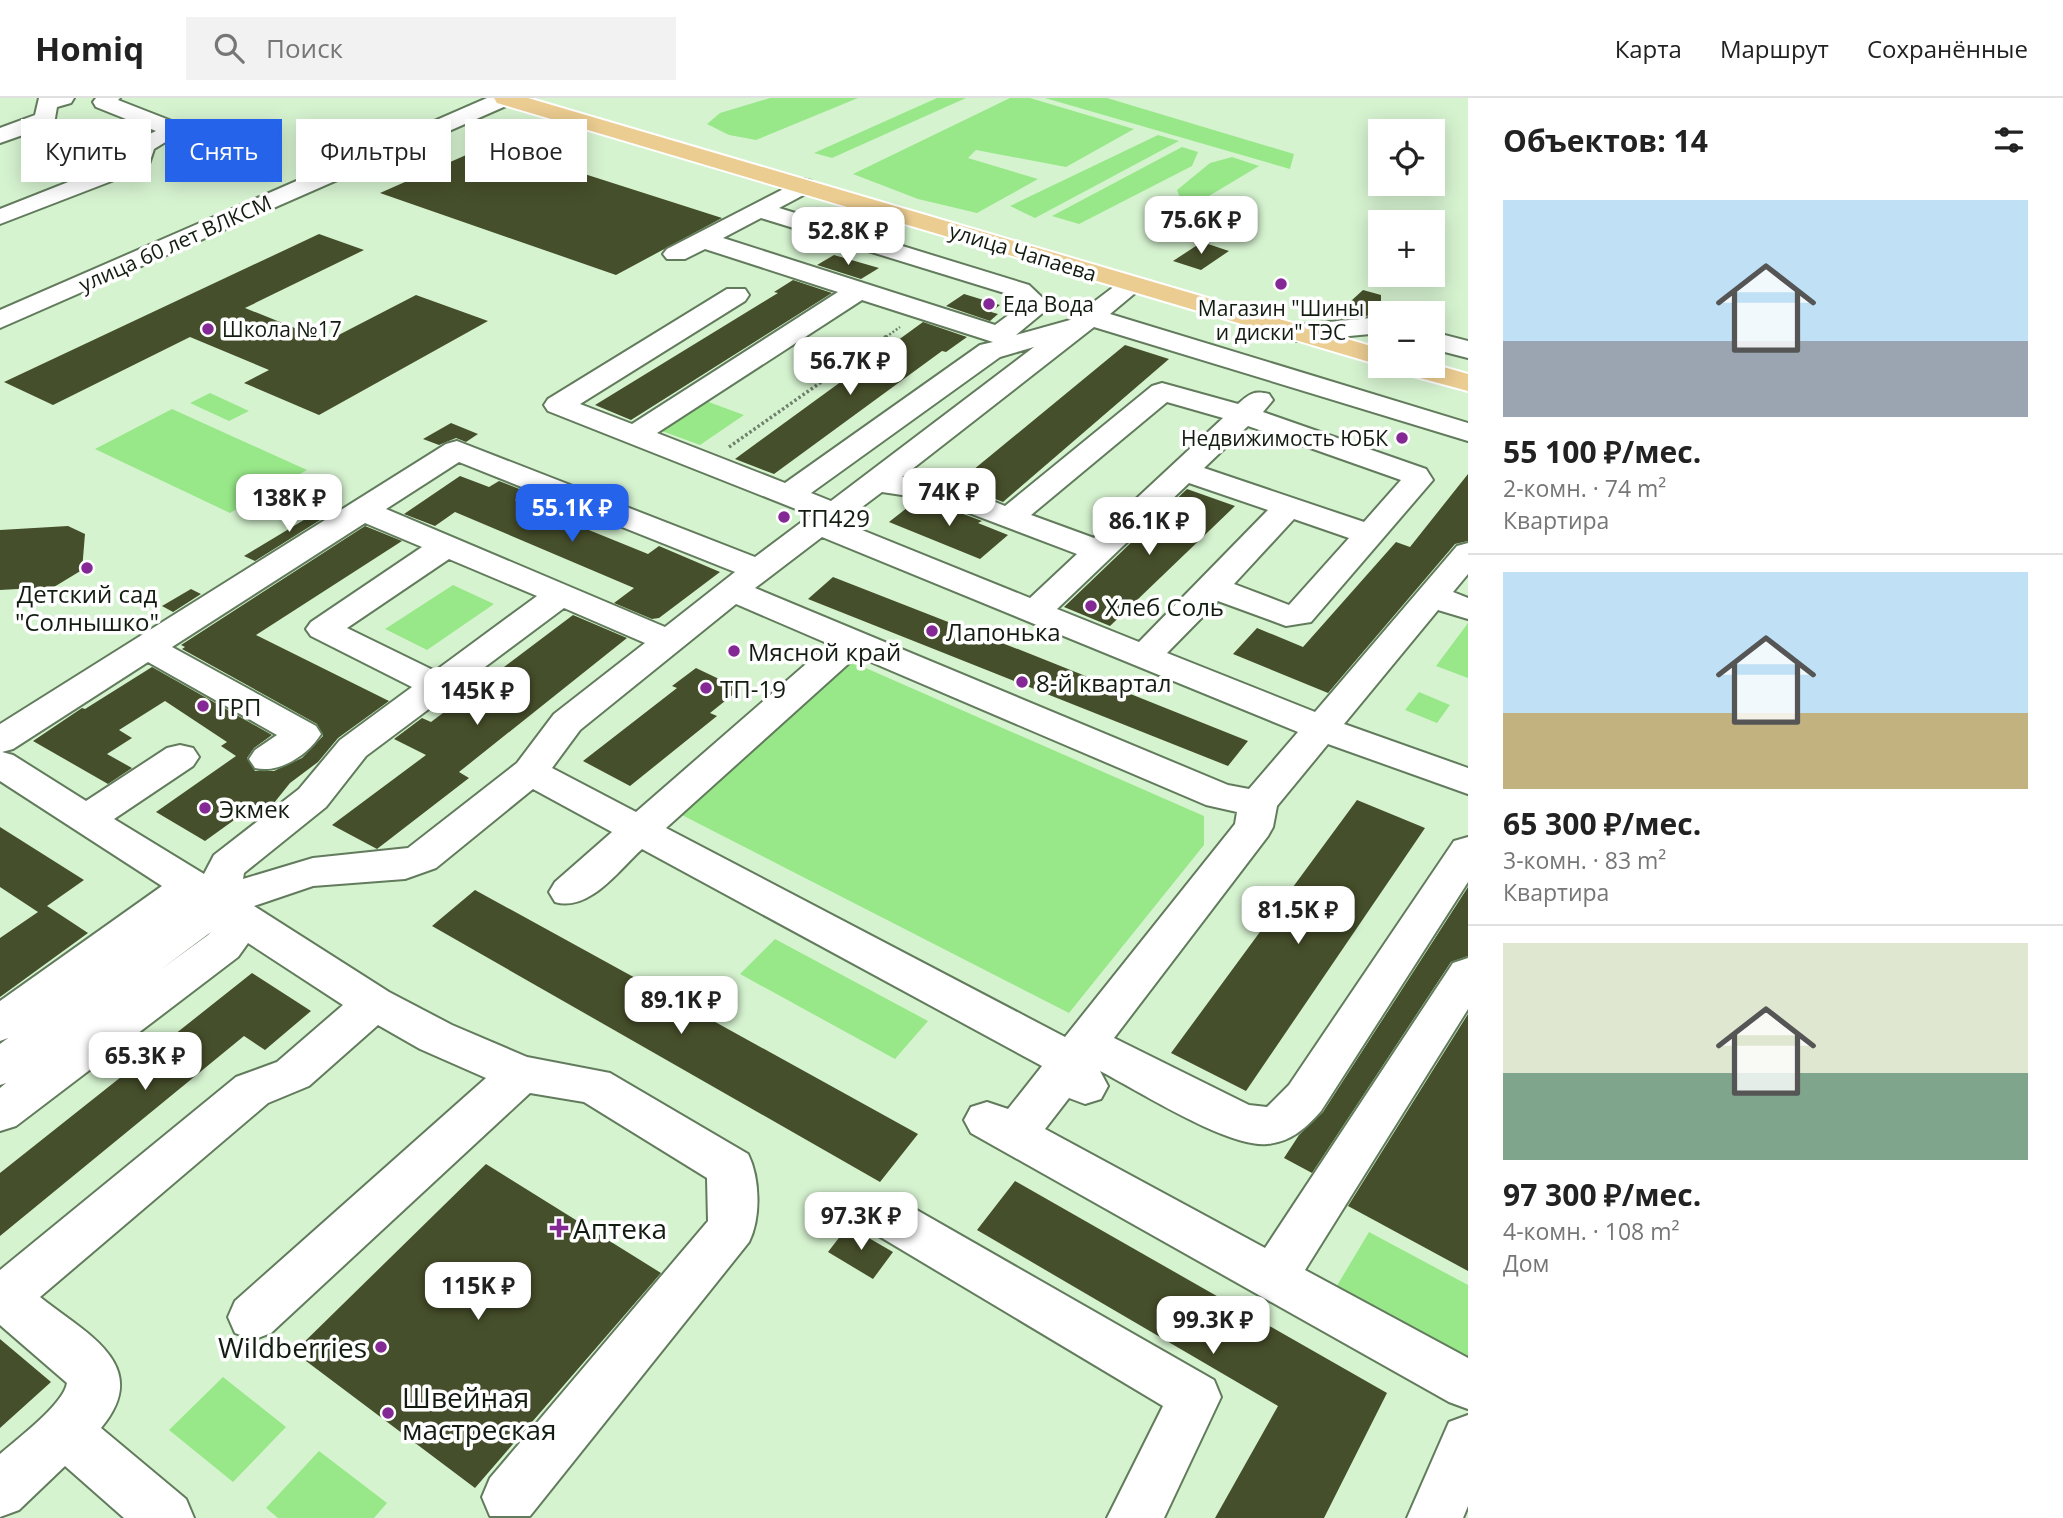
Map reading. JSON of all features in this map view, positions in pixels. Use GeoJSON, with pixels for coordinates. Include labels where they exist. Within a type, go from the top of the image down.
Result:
{"type":"FeatureCollection","features":[{"type":"Feature","properties":{"kind":"main road","name":"улица Чапаева"},"geometry":{"type":"LineString","coordinates":[[505,98],[1368,354]]}},
{"type":"Feature","properties":{"kind":"main road"},"geometry":{"type":"LineString","coordinates":[[1445,376],[1468,383]]}},
{"type":"Feature","properties":{"kind":"street"},"geometry":{"type":"LineString","coordinates":[[0,136],[46,119],[47,103],[63,98]]}},
{"type":"Feature","properties":{"kind":"street"},"geometry":{"type":"LineString","coordinates":[[0,217],[139,162],[143,146],[174,130],[104,102],[108,98]]}},
{"type":"Feature","properties":{"kind":"street","name":"улица 60 лет ВЛКСМ"},"geometry":{"type":"LineString","coordinates":[[0,305],[473,98]]}},
{"type":"Feature","properties":{"kind":"street","name":"улица 60 лет ВЛКСМ"},"geometry":{"type":"LineString","coordinates":[[0,320],[505,98]]}},
{"type":"Feature","properties":{"kind":"street"},"geometry":{"type":"LineString","coordinates":[[676,254],[803,187]]}},
{"type":"Feature","properties":{"kind":"street"},"geometry":{"type":"LineString","coordinates":[[703,240],[999,335],[1038,306],[1020,290],[759,210]]}},
{"type":"Feature","properties":{"kind":"street"},"geometry":{"type":"LineString","coordinates":[[0,1024],[219,902],[270,884],[313,873],[405,865],[422,858],[530,772],[567,722],[746,580],[1133,284]]}},
{"type":"Feature","properties":{"kind":"street"},"geometry":{"type":"LineString","coordinates":[[635,435],[859,290]]}},
{"type":"Feature","properties":{"kind":"street"},"geometry":{"type":"LineString","coordinates":[[736,295],[558,405],[789,495],[826,519],[1034,612],[1144,657],[1321,728],[1462,770]]}},
{"type":"Feature","properties":{"kind":"street"},"geometry":{"type":"LineString","coordinates":[[789,495],[990,351],[1086,321],[1282,374],[1468,432]]}},
{"type":"Feature","properties":{"kind":"street"},"geometry":{"type":"LineString","coordinates":[[1297,333],[1368,326]]}},
{"type":"Feature","properties":{"kind":"street"},"geometry":{"type":"LineString","coordinates":[[1445,343],[1468,350]]}},
{"type":"Feature","properties":{"kind":"street"},"geometry":{"type":"LineString","coordinates":[[1034,612],[1244,415],[1282,374]]}},
{"type":"Feature","properties":{"kind":"street"},"geometry":{"type":"LineString","coordinates":[[1009,518],[1156,394],[1170,393],[1244,415],[1415,475],[1418,480],[1294,617],[1213,587]]}},
{"type":"Feature","properties":{"kind":"street"},"geometry":{"type":"LineString","coordinates":[[0,741],[457,450],[746,580],[853,641],[1220,796],[1258,803]]}},
{"type":"Feature","properties":{"kind":"street"},"geometry":{"type":"LineString","coordinates":[[1184,471],[1370,535]]}},
{"type":"Feature","properties":{"kind":"street"},"geometry":{"type":"LineString","coordinates":[[876,481],[942,492],[1097,551]]}},
{"type":"Feature","properties":{"kind":"street"},"geometry":{"type":"LineString","coordinates":[[1144,657],[1288,507]]}},
{"type":"Feature","properties":{"kind":"street"},"geometry":{"type":"LineString","coordinates":[[362,510],[670,641]]}},
{"type":"Feature","properties":{"kind":"street"},"geometry":{"type":"LineString","coordinates":[[438,686],[323,629],[446,546]]}},
{"type":"Feature","properties":{"kind":"street"},"geometry":{"type":"LineString","coordinates":[[1468,553],[1258,803],[1254,827],[1081,1063],[1000,1127],[1468,1385]]}},
{"type":"Feature","properties":{"kind":"street"},"geometry":{"type":"LineString","coordinates":[[0,1113],[223,946],[219,902],[223,876],[228,865],[311,800],[339,772],[353,748],[560,595]]}},
{"type":"Feature","properties":{"kind":"street"},"geometry":{"type":"LineString","coordinates":[[1433,596],[1468,609]]}},
{"type":"Feature","properties":{"kind":"street"},"geometry":{"type":"LineString","coordinates":[[569,892],[853,641]]}},
{"type":"Feature","properties":{"kind":"street"},"geometry":{"type":"LineString","coordinates":[[147,647],[303,734],[268,759]]}},
{"type":"Feature","properties":{"kind":"street"},"geometry":{"type":"LineString","coordinates":[[87,818],[180,758]]}},
{"type":"Feature","properties":{"kind":"street"},"geometry":{"type":"LineString","coordinates":[[0,764],[374,1003],[436,1037],[521,1074],[594,1086],[731,1168],[732,1227],[510,1497]]}},
{"type":"Feature","properties":{"kind":"street"},"geometry":{"type":"LineString","coordinates":[[530,772],[1081,1063],[1238,1121],[1264,1128],[1283,1123],[1305,1098],[1468,851]]}},
{"type":"Feature","properties":{"kind":"street"},"geometry":{"type":"LineString","coordinates":[[0,1068],[219,902]]}},
{"type":"Feature","properties":{"kind":"street"},"geometry":{"type":"LineString","coordinates":[[1274,1278],[1468,974]]}},
{"type":"Feature","properties":{"kind":"street"},"geometry":{"type":"LineString","coordinates":[[0,1491],[64,1431],[90,1400],[95,1374],[4,1297],[252,1090],[293,1074],[374,1003]]}},
{"type":"Feature","properties":{"kind":"street"},"geometry":{"type":"LineString","coordinates":[[253,1317],[521,1074]]}},
{"type":"Feature","properties":{"kind":"street"},"geometry":{"type":"LineString","coordinates":[[884,1215],[1195,1397],[1135,1518]]}},
{"type":"Feature","properties":{"kind":"street"},"geometry":{"type":"LineString","coordinates":[[64,1431],[166,1518]]}},
{"type":"Feature","properties":{"kind":"street"},"geometry":{"type":"LineString","coordinates":[[1434,1518],[1468,1440]]}},
{"type":"Feature","properties":{"kind":"path"},"geometry":{"type":"LineString","coordinates":[[706,463],[923,311]]}},
{"type":"Feature","properties":{"kind":"green space"},"geometry":{"type":"Polygon","coordinates":[[[770,98],[858,98],[756,140],[729,135],[707,124],[720,113],[770,98]]]}},
{"type":"Feature","properties":{"kind":"green space"},"geometry":{"type":"Polygon","coordinates":[[[937,98],[966,98],[832,158],[814,153],[937,98]]]}},
{"type":"Feature","properties":{"kind":"green space"},"geometry":{"type":"Polygon","coordinates":[[[1010,98],[1030,98],[1134,129],[1066,167],[976,150],[968,158],[1038,179],[977,213],[918,199],[853,174],[1010,98]]]}},
{"type":"Feature","properties":{"kind":"green space"},"geometry":{"type":"Polygon","coordinates":[[[1045,98],[1107,98],[1294,154],[1290,169],[1045,98]]]}},
{"type":"Feature","properties":{"kind":"green space"},"geometry":{"type":"Polygon","coordinates":[[[1158,135],[1179,141],[1035,218],[1010,206],[1158,135]]]}},
{"type":"Feature","properties":{"kind":"green space"},"geometry":{"type":"Polygon","coordinates":[[[1182,147],[1198,152],[1192,166],[1079,224],[1052,216],[1182,147]]]}},
{"type":"Feature","properties":{"kind":"green space"},"geometry":{"type":"Polygon","coordinates":[[[1232,157],[1259,166],[1199,202],[1181,201],[1177,190],[1210,163],[1232,157]]]}},
{"type":"Feature","properties":{"kind":"green space"},"geometry":{"type":"Polygon","coordinates":[[[210,393],[249,411],[229,421],[190,403],[210,393]]]}},
{"type":"Feature","properties":{"kind":"green space"},"geometry":{"type":"Polygon","coordinates":[[[706,401],[744,415],[700,445],[662,431],[706,401]]]}},
{"type":"Feature","properties":{"kind":"green space"},"geometry":{"type":"Polygon","coordinates":[[[172,409],[307,470],[230,513],[95,449],[172,409]]]}},
{"type":"Feature","properties":{"kind":"green space"},"geometry":{"type":"Polygon","coordinates":[[[453,585],[494,604],[427,650],[385,629],[453,585]]]}},
{"type":"Feature","properties":{"kind":"green space"},"geometry":{"type":"Polygon","coordinates":[[[1468,623],[1468,678],[1436,666],[1468,623]]]}},
{"type":"Feature","properties":{"kind":"green space"},"geometry":{"type":"Polygon","coordinates":[[[852,662],[1204,816],[1204,845],[1069,1013],[678,813],[852,662]]]}},
{"type":"Feature","properties":{"kind":"green space"},"geometry":{"type":"Polygon","coordinates":[[[1419,692],[1450,705],[1437,723],[1405,710],[1419,692]]]}},
{"type":"Feature","properties":{"kind":"green space"},"geometry":{"type":"Polygon","coordinates":[[[775,939],[928,1021],[895,1059],[740,974],[775,939]]]}},
{"type":"Feature","properties":{"kind":"green space"},"geometry":{"type":"Polygon","coordinates":[[[1369,1232],[1468,1285],[1468,1356],[1465,1362],[1335,1289],[1369,1232]]]}},
{"type":"Feature","properties":{"kind":"green space"},"geometry":{"type":"Polygon","coordinates":[[[223,1377],[286,1427],[233,1482],[169,1430],[223,1377]]]}},
{"type":"Feature","properties":{"kind":"green space"},"geometry":{"type":"Polygon","coordinates":[[[319,1451],[387,1503],[374,1518],[278,1518],[266,1508],[319,1451]]]}},
{"type":"Feature","properties":{"kind":"building"},"geometry":{"type":"Polygon","coordinates":[[[465,155],[465,182],[587,182],[587,175],[722,218],[616,275],[380,193],[405,182],[451,182],[451,162],[465,155]]]}},
{"type":"Feature","properties":{"kind":"building","name":"Школа №17"},"geometry":{"type":"Polygon","coordinates":[[[319,234],[364,250],[245,308],[327,341],[416,295],[488,321],[319,415],[244,383],[269,370],[190,337],[53,405],[4,382],[319,234]]]}},
{"type":"Feature","properties":{"kind":"building"},"geometry":{"type":"Polygon","coordinates":[[[1202,242],[1229,251],[1201,270],[1173,261],[1202,242]]]}},
{"type":"Feature","properties":{"kind":"building"},"geometry":{"type":"Polygon","coordinates":[[[834,255],[879,268],[861,279],[817,265],[834,255]]]}},
{"type":"Feature","properties":{"kind":"building"},"geometry":{"type":"Polygon","coordinates":[[[793,280],[832,293],[631,420],[595,405],[778,293],[774,292],[793,280]]]}},
{"type":"Feature","properties":{"kind":"building"},"geometry":{"type":"Polygon","coordinates":[[[1363,290],[1381,295],[1381,301],[1368,301],[1368,316],[1358,317],[1340,311],[1363,290]]]}},
{"type":"Feature","properties":{"kind":"building"},"geometry":{"type":"Polygon","coordinates":[[[964,294],[1000,305],[991,312],[998,314],[990,321],[946,306],[964,294]]]}},
{"type":"Feature","properties":{"kind":"building"},"geometry":{"type":"Polygon","coordinates":[[[923,322],[967,337],[946,352],[942,351],[774,474],[735,459],[923,322]]]}},
{"type":"Feature","properties":{"kind":"building"},"geometry":{"type":"Polygon","coordinates":[[[1125,345],[1169,359],[1003,502],[956,484],[1125,345]]]}},
{"type":"Feature","properties":{"kind":"building"},"geometry":{"type":"Polygon","coordinates":[[[451,423],[478,434],[466,442],[456,438],[439,445],[423,439],[451,423]]]}},
{"type":"Feature","properties":{"kind":"building"},"geometry":{"type":"Polygon","coordinates":[[[1468,474],[1468,541],[1455,544],[1328,693],[1233,654],[1257,628],[1303,647],[1396,542],[1410,547],[1468,474]]]}},
{"type":"Feature","properties":{"kind":"building"},"geometry":{"type":"Polygon","coordinates":[[[460,476],[489,487],[499,481],[527,492],[515,500],[648,554],[659,546],[720,572],[659,618],[652,619],[614,603],[634,588],[455,512],[435,526],[404,514],[460,476]]]}},
{"type":"Feature","properties":{"kind":"building"},"geometry":{"type":"Polygon","coordinates":[[[1187,489],[1235,506],[1110,626],[1064,607],[1187,489]]]}},
{"type":"Feature","properties":{"kind":"building"},"geometry":{"type":"Polygon","coordinates":[[[917,500],[931,505],[934,503],[982,521],[978,523],[1008,535],[980,559],[889,522],[917,500]]]}},
{"type":"Feature","properties":{"kind":"building"},"geometry":{"type":"Polygon","coordinates":[[[327,506],[336,510],[255,561],[244,556],[327,506]]]}},
{"type":"Feature","properties":{"kind":"building"},"geometry":{"type":"Polygon","coordinates":[[[68,526],[85,534],[82,570],[54,587],[0,590],[0,530],[68,526]]]}},
{"type":"Feature","properties":{"kind":"building"},"geometry":{"type":"Polygon","coordinates":[[[365,526],[402,541],[256,635],[389,701],[338,738],[318,762],[290,783],[270,808],[255,805],[205,841],[156,812],[236,756],[221,746],[227,742],[165,701],[119,730],[132,738],[107,754],[132,768],[108,784],[33,741],[82,708],[85,709],[152,667],[272,735],[254,748],[247,758],[255,771],[274,771],[302,758],[323,736],[317,724],[182,649],[185,647],[181,645],[365,526]]]}},
{"type":"Feature","properties":{"kind":"building"},"geometry":{"type":"Polygon","coordinates":[[[833,577],[1248,741],[1228,766],[808,599],[833,577]]]}},
{"type":"Feature","properties":{"kind":"building"},"geometry":{"type":"Polygon","coordinates":[[[191,589],[201,594],[173,612],[162,606],[191,589]]]}},
{"type":"Feature","properties":{"kind":"building"},"geometry":{"type":"Polygon","coordinates":[[[573,615],[627,638],[459,772],[469,778],[377,849],[332,825],[426,755],[394,739],[422,718],[431,722],[573,615]]]}},
{"type":"Feature","properties":{"kind":"building"},"geometry":{"type":"Polygon","coordinates":[[[696,668],[740,689],[710,713],[717,716],[630,786],[583,761],[677,688],[672,686],[696,668]]]}},
{"type":"Feature","properties":{"kind":"building"},"geometry":{"type":"Polygon","coordinates":[[[1357,800],[1425,828],[1246,1091],[1171,1053],[1357,800]]]}},
{"type":"Feature","properties":{"kind":"building"},"geometry":{"type":"Polygon","coordinates":[[[0,827],[84,880],[47,906],[88,933],[0,997],[0,938],[38,912],[0,887],[0,827]]]}},
{"type":"Feature","properties":{"kind":"building"},"geometry":{"type":"Polygon","coordinates":[[[1468,887],[1468,956],[1451,962],[1312,1173],[1284,1158],[1299,1135],[1323,1112],[1468,887]]]}},
{"type":"Feature","properties":{"kind":"building"},"geometry":{"type":"Polygon","coordinates":[[[475,890],[918,1134],[880,1182],[432,926],[475,890]]]}},
{"type":"Feature","properties":{"kind":"building"},"geometry":{"type":"Polygon","coordinates":[[[252,973],[311,1011],[265,1050],[244,1036],[0,1236],[0,1173],[252,973]]]}},
{"type":"Feature","properties":{"kind":"building"},"geometry":{"type":"Polygon","coordinates":[[[1468,1014],[1468,1271],[1348,1206],[1468,1014]]]}},
{"type":"Feature","properties":{"kind":"building"},"geometry":{"type":"Polygon","coordinates":[[[486,1164],[661,1273],[475,1488],[294,1352],[486,1164]]]}},
{"type":"Feature","properties":{"kind":"building"},"geometry":{"type":"Polygon","coordinates":[[[1015,1181],[1387,1393],[1324,1518],[1215,1518],[1278,1406],[977,1230],[1015,1181]]]}},
{"type":"Feature","properties":{"kind":"building"},"geometry":{"type":"Polygon","coordinates":[[[848,1226],[893,1252],[873,1279],[828,1252],[848,1226]]]}},
{"type":"Feature","properties":{"kind":"building"},"geometry":{"type":"Polygon","coordinates":[[[0,1339],[51,1382],[0,1428],[0,1339]]]}},
{"type":"Feature","properties":{"kind":"place","name":"Магазин \"Шины и диски\" ТЭС"},"geometry":{"type":"Point","coordinates":[1281,284]}},
{"type":"Feature","properties":{"kind":"place","name":"Еда Вода"},"geometry":{"type":"Point","coordinates":[989,304]}},
{"type":"Feature","properties":{"kind":"place","name":"Школа №17"},"geometry":{"type":"Point","coordinates":[208,329]}},
{"type":"Feature","properties":{"kind":"place","name":"Недвижимость ЮБК"},"geometry":{"type":"Point","coordinates":[1402,438]}},
{"type":"Feature","properties":{"kind":"place","name":"ТП429"},"geometry":{"type":"Point","coordinates":[784,517]}},
{"type":"Feature","properties":{"kind":"place","name":"Детский сад \"Солнышко\""},"geometry":{"type":"Point","coordinates":[87,568]}},
{"type":"Feature","properties":{"kind":"place","name":"Хлеб Соль"},"geometry":{"type":"Point","coordinates":[1091,606]}},
{"type":"Feature","properties":{"kind":"place","name":"Лапонька"},"geometry":{"type":"Point","coordinates":[932,631]}},
{"type":"Feature","properties":{"kind":"place","name":"Мясной край"},"geometry":{"type":"Point","coordinates":[734,651]}},
{"type":"Feature","properties":{"kind":"place","name":"8-й квартал"},"geometry":{"type":"Point","coordinates":[1022,682]}},
{"type":"Feature","properties":{"kind":"place","name":"ТП-19"},"geometry":{"type":"Point","coordinates":[706,688]}},
{"type":"Feature","properties":{"kind":"place","name":"ГРП"},"geometry":{"type":"Point","coordinates":[203,706]}},
{"type":"Feature","properties":{"kind":"place","name":"Экмек"},"geometry":{"type":"Point","coordinates":[205,808]}},
{"type":"Feature","properties":{"kind":"place","name":"Аптека"},"geometry":{"type":"Point","coordinates":[559,1228]}},
{"type":"Feature","properties":{"kind":"place","name":"Wildberries"},"geometry":{"type":"Point","coordinates":[381,1347]}},
{"type":"Feature","properties":{"kind":"place","name":"Швейная мастреская"},"geometry":{"type":"Point","coordinates":[388,1413]}}]}
